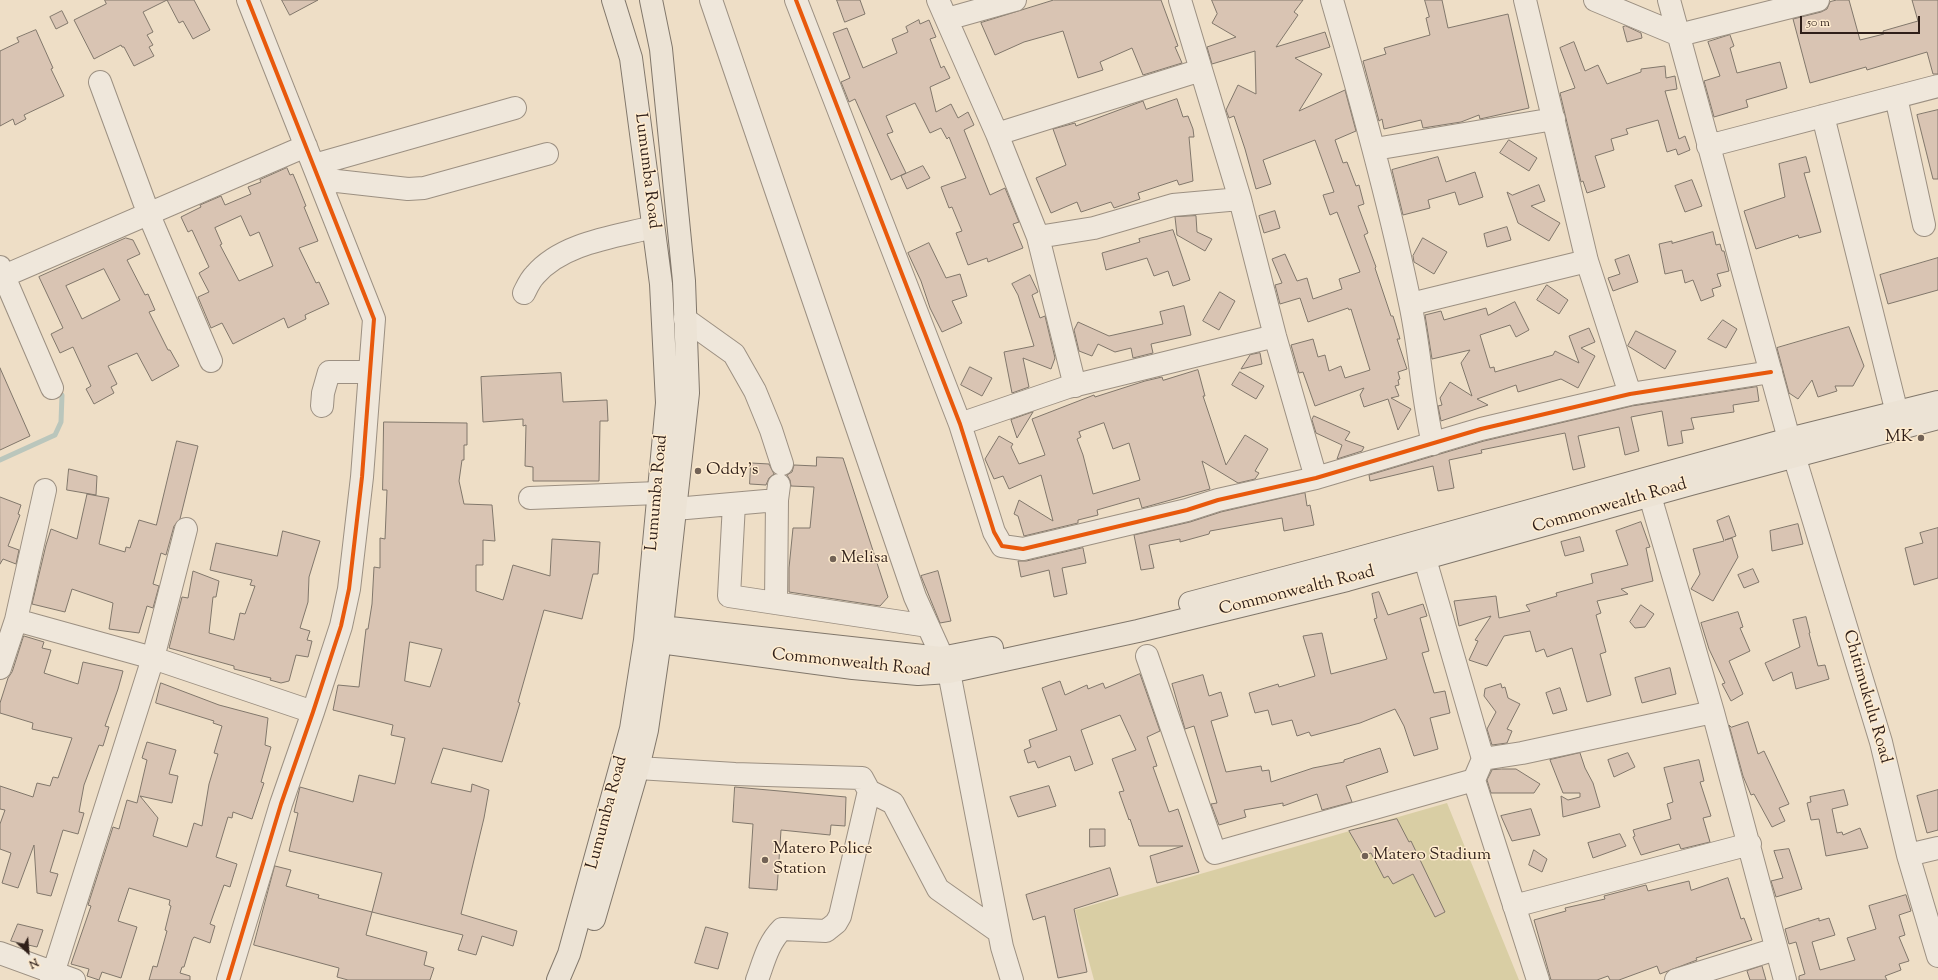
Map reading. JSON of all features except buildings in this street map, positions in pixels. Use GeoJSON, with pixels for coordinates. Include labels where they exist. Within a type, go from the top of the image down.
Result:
{"type":"FeatureCollection","features":[{"type":"Feature","properties":{"kind":"main road","name":"Lumumba Road"},"geometry":{"type":"LineString","coordinates":[[573,980],[587,944],[638,768],[647,730],[653,633],[658,493],[667,403],[661,284],[631,58],[613,0]]}},
{"type":"Feature","properties":{"kind":"main road","name":"Lumumba Road"},"geometry":{"type":"LineString","coordinates":[[558,980],[569,954],[631,728],[653,633],[675,509],[688,393],[684,281],[661,49],[651,0]]}},
{"type":"Feature","properties":{"kind":"main road","name":"Commonwealth Road"},"geometry":{"type":"LineString","coordinates":[[945,665],[1138,631],[1347,580],[1650,496],[1897,413],[1938,402]]}},
{"type":"Feature","properties":{"kind":"main road","name":"Commonwealth Road"},"geometry":{"type":"LineString","coordinates":[[653,633],[853,668],[918,674],[945,665],[1791,448],[1938,418]]}},
{"type":"Feature","properties":{"kind":"street"},"geometry":{"type":"LineString","coordinates":[[228,980],[281,804],[341,626],[349,589],[362,477],[374,319],[248,0]]}},
{"type":"Feature","properties":{"kind":"street"},"geometry":{"type":"LineString","coordinates":[[711,0],[915,597],[945,665],[999,932],[1012,980]]}},
{"type":"Feature","properties":{"kind":"street"},"geometry":{"type":"LineString","coordinates":[[796,0],[960,424],[994,532],[1002,546],[1023,549],[1187,510],[1218,500],[1316,478],[1481,429],[1630,394],[1771,372]]}},
{"type":"Feature","properties":{"kind":"street"},"geometry":{"type":"LineString","coordinates":[[1015,0],[943,10],[997,134],[1038,237],[1075,386]]}},
{"type":"Feature","properties":{"kind":"street"},"geometry":{"type":"LineString","coordinates":[[1180,0],[1240,199],[1275,336],[1316,478]]}},
{"type":"Feature","properties":{"kind":"street"},"geometry":{"type":"LineString","coordinates":[[1332,0],[1375,149],[1411,304],[1427,417],[1433,444]]}},
{"type":"Feature","properties":{"kind":"street"},"geometry":{"type":"LineString","coordinates":[[1525,0],[1587,261],[1630,394]]}},
{"type":"Feature","properties":{"kind":"street"},"geometry":{"type":"LineString","coordinates":[[1595,0],[1678,35],[1818,0]]}},
{"type":"Feature","properties":{"kind":"street","name":"Chitimukulu Road"},"geometry":{"type":"LineString","coordinates":[[1669,0],[1791,448],[1881,742],[1908,855],[1938,956]]}},
{"type":"Feature","properties":{"kind":"street"},"geometry":{"type":"LineString","coordinates":[[997,134],[1201,70]]}},
{"type":"Feature","properties":{"kind":"street"},"geometry":{"type":"LineString","coordinates":[[100,82],[150,215],[211,361]]}},
{"type":"Feature","properties":{"kind":"street"},"geometry":{"type":"LineString","coordinates":[[1708,146],[1938,86]]}},
{"type":"Feature","properties":{"kind":"street"},"geometry":{"type":"LineString","coordinates":[[1896,97],[1924,225]]}},
{"type":"Feature","properties":{"kind":"street"},"geometry":{"type":"LineString","coordinates":[[52,388],[2,272],[150,215],[313,163],[516,108]]}},
{"type":"Feature","properties":{"kind":"street"},"geometry":{"type":"LineString","coordinates":[[1824,116],[1897,413]]}},
{"type":"Feature","properties":{"kind":"street"},"geometry":{"type":"LineString","coordinates":[[1375,149],[1554,119]]}},
{"type":"Feature","properties":{"kind":"street"},"geometry":{"type":"LineString","coordinates":[[313,163],[408,189],[424,188],[546,154]]}},
{"type":"Feature","properties":{"kind":"street"},"geometry":{"type":"LineString","coordinates":[[1038,237],[1094,228],[1173,205],[1240,199]]}},
{"type":"Feature","properties":{"kind":"street"},"geometry":{"type":"LineString","coordinates":[[524,294],[534,276],[552,259],[574,248],[653,227]]}},
{"type":"Feature","properties":{"kind":"street"},"geometry":{"type":"LineString","coordinates":[[1411,304],[1587,261]]}},
{"type":"Feature","properties":{"kind":"street"},"geometry":{"type":"LineString","coordinates":[[685,319],[734,354],[755,391],[771,430],[780,483],[776,603]]}},
{"type":"Feature","properties":{"kind":"street"},"geometry":{"type":"LineString","coordinates":[[960,424],[1068,387],[1275,336]]}},
{"type":"Feature","properties":{"kind":"street"},"geometry":{"type":"LineString","coordinates":[[322,406],[323,393],[329,372],[370,372]]}},
{"type":"Feature","properties":{"kind":"street"},"geometry":{"type":"LineString","coordinates":[[675,509],[734,504],[780,483]]}},
{"type":"Feature","properties":{"kind":"street"},"geometry":{"type":"LineString","coordinates":[[0,668],[16,620],[45,490]]}},
{"type":"Feature","properties":{"kind":"street"},"geometry":{"type":"LineString","coordinates":[[530,498],[658,493]]}},
{"type":"Feature","properties":{"kind":"street"},"geometry":{"type":"LineString","coordinates":[[1650,496],[1750,844],[1785,980]]}},
{"type":"Feature","properties":{"kind":"street"},"geometry":{"type":"LineString","coordinates":[[734,504],[729,596],[928,626]]}},
{"type":"Feature","properties":{"kind":"street"},"geometry":{"type":"LineString","coordinates":[[52,976],[153,658],[186,529]]}},
{"type":"Feature","properties":{"kind":"street"},"geometry":{"type":"LineString","coordinates":[[1425,559],[1483,759],[1474,780],[1538,980]]}},
{"type":"Feature","properties":{"kind":"street"},"geometry":{"type":"LineString","coordinates":[[16,620],[153,658],[313,712]]}},
{"type":"Feature","properties":{"kind":"street"},"geometry":{"type":"LineString","coordinates":[[1147,656],[1214,853],[1474,780]]}},
{"type":"Feature","properties":{"kind":"street"},"geometry":{"type":"LineString","coordinates":[[1483,759],[1522,753],[1713,712]]}},
{"type":"Feature","properties":{"kind":"street"},"geometry":{"type":"LineString","coordinates":[[638,768],[735,774],[862,778],[869,791],[893,803],[938,889],[999,932]]}},
{"type":"Feature","properties":{"kind":"street"},"geometry":{"type":"LineString","coordinates":[[757,980],[769,946],[782,929],[826,931],[836,923],[840,916],[869,791]]}},
{"type":"Feature","properties":{"kind":"street"},"geometry":{"type":"LineString","coordinates":[[1514,906],[1750,844]]}},
{"type":"Feature","properties":{"kind":"street"},"geometry":{"type":"LineString","coordinates":[[1908,855],[1938,848]]}},
{"type":"Feature","properties":{"kind":"street"},"geometry":{"type":"LineString","coordinates":[[1676,980],[1776,949]]}},
{"type":"Feature","properties":{"kind":"street"},"geometry":{"type":"LineString","coordinates":[[0,952],[52,976],[74,980]]}},
{"type":"Feature","properties":{"kind":"shaded area","name":"Matero Stadium"},"geometry":{"type":"Polygon","coordinates":[[[1447,803],[1519,980],[1094,980],[1075,910],[1447,803]]]}},
{"type":"Feature","properties":{"kind":"waterway"},"geometry":{"type":"LineString","coordinates":[[0,460],[55,435],[61,422],[62,395]]}},
{"type":"Feature","properties":{"kind":"cycle path"},"geometry":{"type":"LineString","coordinates":[[228,980],[281,804],[341,626],[349,589],[362,477],[374,319],[248,0]]}},
{"type":"Feature","properties":{"kind":"cycle path"},"geometry":{"type":"LineString","coordinates":[[796,0],[960,424],[994,532],[1002,546],[1023,549],[1187,510],[1218,500],[1316,478],[1481,429],[1630,394],[1771,372]]}},
{"type":"Feature","properties":{"kind":"place","name":"MK"},"geometry":{"type":"Point","coordinates":[1921,438]}},
{"type":"Feature","properties":{"kind":"place","name":"Oddy's"},"geometry":{"type":"Point","coordinates":[698,471]}},
{"type":"Feature","properties":{"kind":"place","name":"Melisa"},"geometry":{"type":"Point","coordinates":[833,559]}},
{"type":"Feature","properties":{"kind":"place","name":"Matero Stadium"},"geometry":{"type":"Point","coordinates":[1365,856]}},
{"type":"Feature","properties":{"kind":"place","name":"Matero Police Station"},"geometry":{"type":"Point","coordinates":[765,860]}}]}
